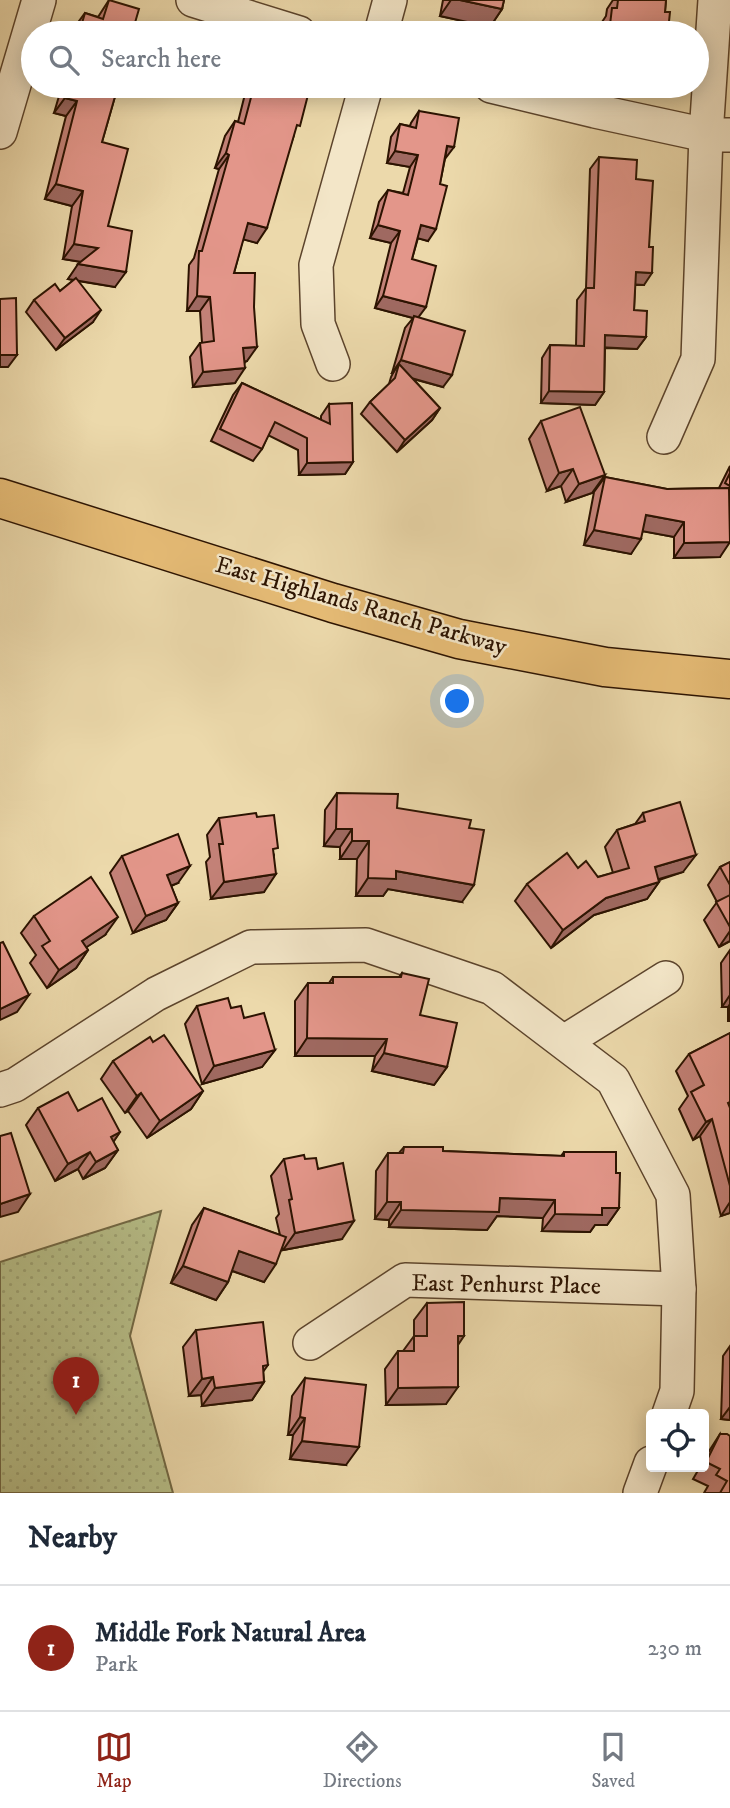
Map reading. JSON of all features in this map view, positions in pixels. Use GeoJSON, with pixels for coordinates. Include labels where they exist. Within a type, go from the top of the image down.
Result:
{"type":"FeatureCollection","features":[{"type":"Feature","properties":{"kind":"main road","name":"East Highlands Ranch Parkway"},"geometry":{"type":"LineString","coordinates":[[0,498],[333,603],[459,639],[605,667],[730,679]]}},
{"type":"Feature","properties":{"kind":"street"},"geometry":{"type":"LineString","coordinates":[[33,21],[39,0]]}},
{"type":"Feature","properties":{"kind":"street"},"geometry":{"type":"LineString","coordinates":[[193,0],[260,21]]}},
{"type":"Feature","properties":{"kind":"street"},"geometry":{"type":"LineString","coordinates":[[384,21],[390,0]]}},
{"type":"Feature","properties":{"kind":"street"},"geometry":{"type":"LineString","coordinates":[[664,438],[698,359],[718,135],[715,0]]}},
{"type":"Feature","properties":{"kind":"street"},"geometry":{"type":"LineString","coordinates":[[0,132],[21,61]]}},
{"type":"Feature","properties":{"kind":"street"},"geometry":{"type":"LineString","coordinates":[[333,364],[318,324],[316,265],[363,98]]}},
{"type":"Feature","properties":{"kind":"street"},"geometry":{"type":"LineString","coordinates":[[541,98],[718,135]]}},
{"type":"Feature","properties":{"kind":"street"},"geometry":{"type":"LineString","coordinates":[[0,1090],[15,1085],[156,994],[251,947],[366,945],[492,988],[613,1080],[673,1195],[679,1289],[677,1391],[671,1409]]}},
{"type":"Feature","properties":{"kind":"street"},"geometry":{"type":"LineString","coordinates":[[564,1042],[666,978]]}},
{"type":"Feature","properties":{"kind":"street","name":"East Penhurst Place"},"geometry":{"type":"LineString","coordinates":[[310,1343],[405,1280],[679,1289]]}},
{"type":"Feature","properties":{"kind":"street"},"geometry":{"type":"LineString","coordinates":[[640,1493],[647,1472]]}},
{"type":"Feature","properties":{"kind":"green space"},"geometry":{"type":"Polygon","coordinates":[[[161,1211],[130,1336],[173,1493],[0,1493],[0,1262],[161,1211]]]}},
{"type":"Feature","properties":{"kind":"building"},"geometry":{"type":"Polygon","coordinates":[[[109,0],[139,9],[136,21],[83,21],[85,13],[103,19],[109,0]]]}},
{"type":"Feature","properties":{"kind":"building"},"geometry":{"type":"Polygon","coordinates":[[[460,0],[504,0],[502,9],[460,0]]]}},
{"type":"Feature","properties":{"kind":"building"},"geometry":{"type":"Polygon","coordinates":[[[618,0],[666,0],[665,12],[670,12],[669,21],[610,21],[612,8],[617,8],[618,0]]]}},
{"type":"Feature","properties":{"kind":"building"},"geometry":{"type":"Polygon","coordinates":[[[65,98],[115,98],[102,142],[128,149],[108,226],[132,231],[126,272],[78,264],[98,248],[74,244],[83,191],[56,184],[77,101],[65,98]]]}},
{"type":"Feature","properties":{"kind":"building"},"geometry":{"type":"Polygon","coordinates":[[[251,98],[307,98],[267,228],[248,223],[234,273],[255,273],[257,347],[243,348],[245,368],[203,372],[200,343],[214,341],[210,297],[197,296],[199,251],[202,251],[229,155],[226,153],[235,121],[244,124],[251,98]]]}},
{"type":"Feature","properties":{"kind":"building"},"geometry":{"type":"Polygon","coordinates":[[[419,111],[459,118],[454,147],[447,146],[440,184],[447,186],[436,229],[421,225],[412,259],[436,266],[426,307],[383,296],[400,231],[378,225],[388,190],[408,195],[418,155],[395,151],[400,124],[416,128],[419,111]]]}},
{"type":"Feature","properties":{"kind":"building"},"geometry":{"type":"Polygon","coordinates":[[[599,157],[637,160],[636,179],[653,181],[649,247],[653,247],[652,273],[636,272],[634,310],[647,311],[646,337],[605,335],[604,392],[549,391],[550,345],[584,346],[586,288],[594,288],[599,157]]]}},
{"type":"Feature","properties":{"kind":"building"},"geometry":{"type":"Polygon","coordinates":[[[76,278],[101,310],[65,338],[34,300],[55,284],[60,291],[76,278]]]}},
{"type":"Feature","properties":{"kind":"building"},"geometry":{"type":"Polygon","coordinates":[[[16,298],[17,355],[0,355],[0,299],[16,298]]]}},
{"type":"Feature","properties":{"kind":"building"},"geometry":{"type":"Polygon","coordinates":[[[414,316],[465,331],[452,375],[401,360],[414,316]]]}},
{"type":"Feature","properties":{"kind":"building"},"geometry":{"type":"Polygon","coordinates":[[[399,364],[440,408],[405,440],[370,402],[395,378],[399,364]]]}},
{"type":"Feature","properties":{"kind":"building"},"geometry":{"type":"Polygon","coordinates":[[[242,383],[330,424],[329,404],[352,403],[353,462],[307,463],[307,438],[275,422],[262,449],[220,429],[242,383]]]}},
{"type":"Feature","properties":{"kind":"building"},"geometry":{"type":"Polygon","coordinates":[[[580,407],[605,475],[579,484],[573,469],[559,473],[541,421],[580,407]]]}},
{"type":"Feature","properties":{"kind":"building"},"geometry":{"type":"Polygon","coordinates":[[[730,473],[730,486],[725,483],[730,473]]]}},
{"type":"Feature","properties":{"kind":"building"},"geometry":{"type":"Polygon","coordinates":[[[605,477],[667,489],[729,488],[730,542],[684,543],[684,522],[646,515],[641,539],[594,530],[605,477]]]}},
{"type":"Feature","properties":{"kind":"building"},"geometry":{"type":"Polygon","coordinates":[[[337,793],[398,794],[397,808],[471,820],[469,828],[484,830],[474,885],[396,871],[396,879],[368,878],[369,841],[352,841],[352,829],[336,829],[337,793]]]}},
{"type":"Feature","properties":{"kind":"building"},"geometry":{"type":"Polygon","coordinates":[[[680,802],[696,855],[655,867],[659,882],[606,898],[563,930],[527,884],[567,853],[578,868],[586,861],[598,877],[629,868],[617,830],[645,821],[643,813],[680,802]]]}},
{"type":"Feature","properties":{"kind":"building"},"geometry":{"type":"Polygon","coordinates":[[[256,813],[257,817],[274,815],[278,848],[273,849],[276,874],[224,882],[219,818],[256,813]]]}},
{"type":"Feature","properties":{"kind":"building"},"geometry":{"type":"Polygon","coordinates":[[[178,834],[190,866],[167,875],[178,903],[146,916],[122,856],[178,834]]]}},
{"type":"Feature","properties":{"kind":"building"},"geometry":{"type":"Polygon","coordinates":[[[730,862],[730,885],[720,867],[730,862]]]}},
{"type":"Feature","properties":{"kind":"building"},"geometry":{"type":"Polygon","coordinates":[[[91,877],[118,917],[82,941],[88,950],[59,970],[42,946],[50,941],[34,916],[91,877]]]}},
{"type":"Feature","properties":{"kind":"building"},"geometry":{"type":"Polygon","coordinates":[[[730,895],[730,927],[716,902],[730,895]]]}},
{"type":"Feature","properties":{"kind":"building"},"geometry":{"type":"Polygon","coordinates":[[[3,942],[29,995],[0,1009],[0,943],[3,942]]]}},
{"type":"Feature","properties":{"kind":"building"},"geometry":{"type":"Polygon","coordinates":[[[402,973],[429,979],[420,1015],[457,1023],[447,1067],[384,1053],[387,1039],[307,1038],[308,983],[333,983],[333,977],[401,977],[402,973]]]}},
{"type":"Feature","properties":{"kind":"building"},"geometry":{"type":"Polygon","coordinates":[[[228,998],[231,1008],[241,1006],[244,1018],[264,1013],[275,1050],[214,1066],[197,1006],[228,998]]]}},
{"type":"Feature","properties":{"kind":"building"},"geometry":{"type":"Polygon","coordinates":[[[730,1033],[730,1186],[712,1119],[706,1122],[691,1092],[704,1085],[689,1054],[730,1033]]]}},
{"type":"Feature","properties":{"kind":"building"},"geometry":{"type":"Polygon","coordinates":[[[164,1035],[203,1091],[160,1121],[141,1093],[137,1096],[113,1061],[150,1037],[153,1042],[164,1035]]]}},
{"type":"Feature","properties":{"kind":"building"},"geometry":{"type":"Polygon","coordinates":[[[68,1092],[78,1111],[102,1098],[120,1132],[111,1137],[118,1150],[96,1162],[90,1152],[68,1164],[38,1108],[68,1092]]]}},
{"type":"Feature","properties":{"kind":"building"},"geometry":{"type":"Polygon","coordinates":[[[11,1133],[30,1194],[0,1204],[0,1136],[11,1133]]]}},
{"type":"Feature","properties":{"kind":"building"},"geometry":{"type":"Polygon","coordinates":[[[404,1147],[443,1147],[443,1151],[564,1156],[564,1152],[616,1152],[616,1173],[620,1173],[619,1208],[602,1208],[602,1215],[555,1214],[555,1200],[500,1198],[499,1212],[401,1210],[401,1202],[387,1202],[388,1153],[403,1153],[404,1147]]]}},
{"type":"Feature","properties":{"kind":"building"},"geometry":{"type":"Polygon","coordinates":[[[304,1155],[305,1159],[316,1158],[318,1169],[343,1163],[354,1221],[295,1233],[284,1159],[304,1155]]]}},
{"type":"Feature","properties":{"kind":"building"},"geometry":{"type":"Polygon","coordinates":[[[204,1208],[286,1237],[276,1264],[239,1251],[228,1282],[183,1266],[204,1208]]]}},
{"type":"Feature","properties":{"kind":"building"},"geometry":{"type":"Polygon","coordinates":[[[464,1302],[464,1336],[458,1336],[458,1387],[398,1388],[398,1351],[414,1351],[414,1336],[427,1336],[427,1303],[464,1302]]]}},
{"type":"Feature","properties":{"kind":"building"},"geometry":{"type":"Polygon","coordinates":[[[263,1322],[268,1365],[263,1366],[264,1382],[215,1388],[213,1377],[202,1379],[196,1330],[263,1322]]]}},
{"type":"Feature","properties":{"kind":"building"},"geometry":{"type":"Polygon","coordinates":[[[305,1378],[366,1385],[359,1447],[302,1441],[305,1418],[300,1417],[305,1378]]]}},
{"type":"Feature","properties":{"kind":"building"},"geometry":{"type":"Polygon","coordinates":[[[720,1434],[730,1436],[730,1493],[720,1493],[727,1481],[716,1475],[720,1469],[709,1464],[709,1456],[720,1434]]]}},
{"type":"Feature","properties":{"kind":"place","name":"Middle Fork Natural Area"},"geometry":{"type":"Point","coordinates":[76,1415]}}]}
